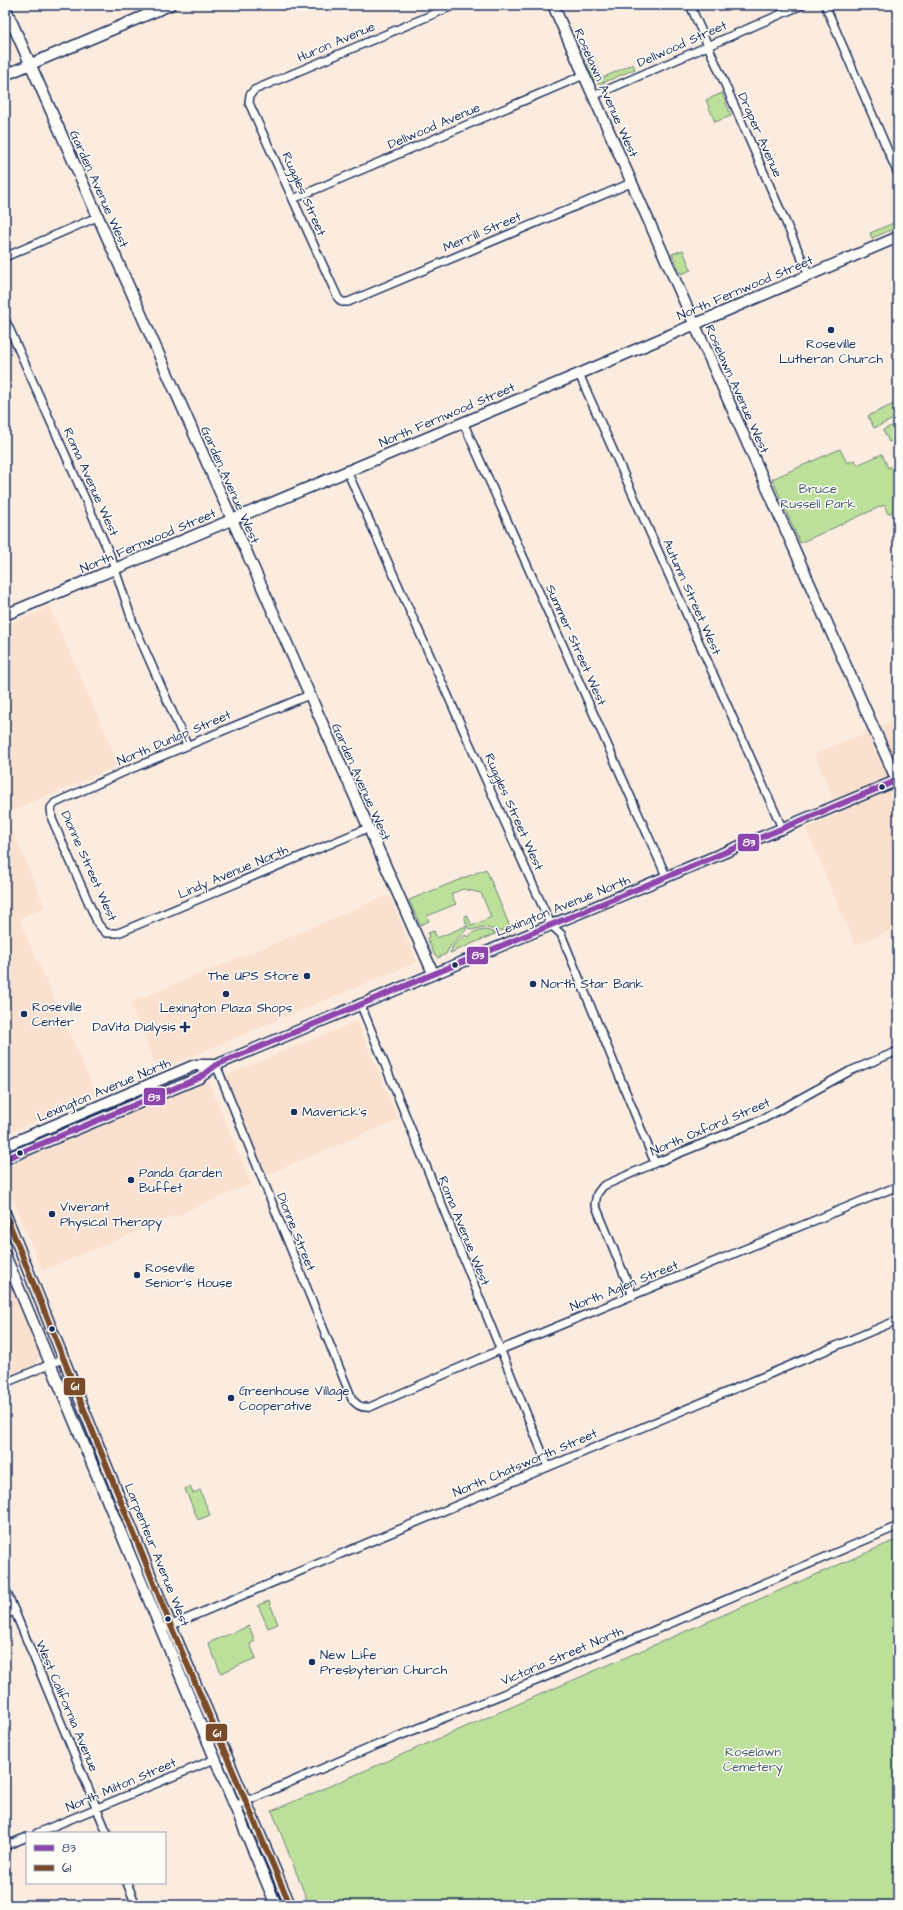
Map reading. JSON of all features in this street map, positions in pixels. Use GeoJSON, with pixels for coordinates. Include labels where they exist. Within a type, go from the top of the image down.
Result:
{"type":"FeatureCollection","features":[{"type":"Feature","properties":{"kind":"street"},"geometry":{"type":"LineString","coordinates":[[5,76],[170,5]]}},
{"type":"Feature","properties":{"kind":"street","name":"Huron Avenue"},"geometry":{"type":"LineString","coordinates":[[250,95],[254,90],[455,5]]}},
{"type":"Feature","properties":{"kind":"street","name":"Roselawn Avenue West"},"geometry":{"type":"LineString","coordinates":[[553,5],[898,781]]}},
{"type":"Feature","properties":{"kind":"street","name":"Draper Avenue"},"geometry":{"type":"LineString","coordinates":[[690,5],[809,275]]}},
{"type":"Feature","properties":{"kind":"street","name":"Dellwood Street"},"geometry":{"type":"LineString","coordinates":[[593,96],[802,5]]}},
{"type":"Feature","properties":{"kind":"street"},"geometry":{"type":"LineString","coordinates":[[825,5],[898,174]]}},
{"type":"Feature","properties":{"kind":"street","name":"Garden Avenue West"},"geometry":{"type":"LineString","coordinates":[[5,7],[96,217],[433,974]]}},
{"type":"Feature","properties":{"kind":"street","name":"Dellwood Avenue"},"geometry":{"type":"LineString","coordinates":[[293,199],[584,75]]}},
{"type":"Feature","properties":{"kind":"street","name":"Ruggles Street"},"geometry":{"type":"LineString","coordinates":[[250,95],[249,103],[338,298],[342,302]]}},
{"type":"Feature","properties":{"kind":"street","name":"Merrill Street"},"geometry":{"type":"LineString","coordinates":[[342,302],[356,298],[631,183]]}},
{"type":"Feature","properties":{"kind":"street"},"geometry":{"type":"LineString","coordinates":[[5,257],[96,217]]}},
{"type":"Feature","properties":{"kind":"street","name":"North Fernwood Street"},"geometry":{"type":"LineString","coordinates":[[5,615],[579,374],[898,237]]}},
{"type":"Feature","properties":{"kind":"street","name":"Roma Avenue West"},"geometry":{"type":"LineString","coordinates":[[5,319],[116,568],[133,623],[187,745]]}},
{"type":"Feature","properties":{"kind":"street","name":"Autumn Street West"},"geometry":{"type":"LineString","coordinates":[[579,374],[782,830]]}},
{"type":"Feature","properties":{"kind":"street","name":"Summer Street West"},"geometry":{"type":"LineString","coordinates":[[463,422],[667,878]]}},
{"type":"Feature","properties":{"kind":"street","name":"Ruggles Street West"},"geometry":{"type":"LineString","coordinates":[[347,471],[551,925],[562,934],[655,1163]]}},
{"type":"Feature","properties":{"kind":"street","name":"North Dunlap Street"},"geometry":{"type":"LineString","coordinates":[[51,808],[61,799],[309,695]]}},
{"type":"Feature","properties":{"kind":"street","name":"Lexington Avenue North"},"geometry":{"type":"LineString","coordinates":[[5,1159],[199,1078],[216,1064],[898,781]]}},
{"type":"Feature","properties":{"kind":"street","name":"Dionne Street West"},"geometry":{"type":"LineString","coordinates":[[51,808],[52,819],[82,889],[98,924],[106,932]]}},
{"type":"Feature","properties":{"kind":"street","name":"Lindy Avenue North"},"geometry":{"type":"LineString","coordinates":[[106,932],[118,933],[368,828]]}},
{"type":"Feature","properties":{"kind":"street","name":"Roma Avenue West"},"geometry":{"type":"LineString","coordinates":[[360,1004],[548,1467]]}},
{"type":"Feature","properties":{"kind":"street","name":"North Oxford Street"},"geometry":{"type":"LineString","coordinates":[[633,1296],[596,1204],[596,1194],[603,1186],[763,1119],[850,1070],[898,1050]]}},
{"type":"Feature","properties":{"kind":"street","name":"Lexington Avenue North"},"geometry":{"type":"LineString","coordinates":[[5,1146],[195,1065],[216,1064]]}},
{"type":"Feature","properties":{"kind":"street","name":"Dionne Street"},"geometry":{"type":"LineString","coordinates":[[216,1064],[352,1399],[359,1406]]}},
{"type":"Feature","properties":{"kind":"street","name":"North Aglen Street"},"geometry":{"type":"LineString","coordinates":[[359,1406],[370,1407],[500,1350],[898,1186]]}},
{"type":"Feature","properties":{"kind":"street","name":"Larpenteur Avenue West"},"geometry":{"type":"LineString","coordinates":[[5,1213],[65,1358],[171,1626],[290,1905]]}},
{"type":"Feature","properties":{"kind":"street","name":"Larpenteur Avenue West"},"geometry":{"type":"LineString","coordinates":[[5,1255],[276,1905]]}},
{"type":"Feature","properties":{"kind":"street","name":"North Chatsworth Street"},"geometry":{"type":"LineString","coordinates":[[161,1630],[898,1320]]}},
{"type":"Feature","properties":{"kind":"street"},"geometry":{"type":"LineString","coordinates":[[5,1383],[65,1358]]}},
{"type":"Feature","properties":{"kind":"street","name":"Victoria Street North"},"geometry":{"type":"LineString","coordinates":[[235,1806],[372,1747],[538,1680],[898,1526]]}},
{"type":"Feature","properties":{"kind":"street","name":"West California Avenue"},"geometry":{"type":"LineString","coordinates":[[5,1588],[107,1832]]}},
{"type":"Feature","properties":{"kind":"street"},"geometry":{"type":"LineString","coordinates":[[5,1615],[14,1611]]}},
{"type":"Feature","properties":{"kind":"street","name":"North Milton Street"},"geometry":{"type":"LineString","coordinates":[[39,1832],[215,1759]]}},
{"type":"Feature","properties":{"kind":"street"},"geometry":{"type":"LineString","coordinates":[[5,1846],[26,1837]]}},
{"type":"Feature","properties":{"kind":"street"},"geometry":{"type":"LineString","coordinates":[[127,1884],[136,1905]]}},
{"type":"Feature","properties":{"kind":"shaded area"},"geometry":{"type":"Polygon","coordinates":[[[50,607],[119,765],[5,814],[5,626],[50,607]]]}},
{"type":"Feature","properties":{"kind":"shaded area"},"geometry":{"type":"Polygon","coordinates":[[[898,720],[898,928],[855,945],[806,828],[840,813],[814,754],[898,720]]]}},
{"type":"Feature","properties":{"kind":"shaded area","name":"Roseville Center"},"geometry":{"type":"Polygon","coordinates":[[[5,814],[45,907],[19,919],[96,1094],[5,1134],[5,814]]]}},
{"type":"Feature","properties":{"kind":"shaded area"},"geometry":{"type":"Polygon","coordinates":[[[389,895],[417,962],[158,1070],[130,1003],[389,895]]]}},
{"type":"Feature","properties":{"kind":"shaded area"},"geometry":{"type":"Polygon","coordinates":[[[357,1021],[398,1120],[266,1175],[225,1076],[357,1021]]]}},
{"type":"Feature","properties":{"kind":"shaded area"},"geometry":{"type":"Polygon","coordinates":[[[208,1081],[251,1184],[42,1271],[5,1180],[5,1167],[208,1081]]]}},
{"type":"Feature","properties":{"kind":"shaded area"},"geometry":{"type":"Polygon","coordinates":[[[5,1265],[41,1355],[35,1364],[5,1377],[5,1265]]]}},
{"type":"Feature","properties":{"kind":"green space"},"geometry":{"type":"Polygon","coordinates":[[[594,60],[602,78],[633,64],[635,69],[600,84],[594,81],[587,64],[594,60]]]}},
{"type":"Feature","properties":{"kind":"green space"},"geometry":{"type":"Polygon","coordinates":[[[722,93],[731,116],[715,122],[706,100],[722,93]]]}},
{"type":"Feature","properties":{"kind":"green space"},"geometry":{"type":"Polygon","coordinates":[[[898,221],[898,227],[872,238],[870,233],[898,221]]]}},
{"type":"Feature","properties":{"kind":"green space"},"geometry":{"type":"Polygon","coordinates":[[[683,250],[691,270],[681,274],[672,254],[683,250]]]}},
{"type":"Feature","properties":{"kind":"green space"},"geometry":{"type":"Polygon","coordinates":[[[898,402],[898,417],[874,428],[868,416],[898,402]]]}},
{"type":"Feature","properties":{"kind":"green space"},"geometry":{"type":"Polygon","coordinates":[[[898,423],[898,438],[889,442],[883,430],[898,423]]]}},
{"type":"Feature","properties":{"kind":"green space","name":"Bruce Russell Park"},"geometry":{"type":"Polygon","coordinates":[[[840,449],[847,463],[855,460],[857,465],[882,454],[888,468],[898,464],[898,509],[888,514],[884,505],[800,543],[772,479],[840,449]]]}},
{"type":"Feature","properties":{"kind":"green space"},"geometry":{"type":"Polygon","coordinates":[[[486,869],[510,927],[500,931],[483,927],[472,930],[468,928],[464,916],[467,915],[472,926],[491,917],[481,893],[463,889],[451,894],[456,904],[427,916],[429,921],[420,925],[409,900],[486,869]]]}},
{"type":"Feature","properties":{"kind":"green space"},"geometry":{"type":"Polygon","coordinates":[[[466,926],[466,930],[449,948],[446,954],[438,958],[434,954],[427,938],[429,937],[428,933],[434,931],[437,938],[466,926]]]}},
{"type":"Feature","properties":{"kind":"green space"},"geometry":{"type":"Polygon","coordinates":[[[485,930],[497,933],[450,953],[453,946],[465,935],[468,937],[474,932],[485,930]]]}},
{"type":"Feature","properties":{"kind":"green space"},"geometry":{"type":"Polygon","coordinates":[[[190,1487],[193,1493],[200,1490],[210,1515],[198,1520],[185,1489],[190,1487]]]}},
{"type":"Feature","properties":{"kind":"green space","name":"Roselawn Cemetery"},"geometry":{"type":"Polygon","coordinates":[[[898,1539],[898,1905],[309,1905],[272,1811],[898,1539]]]}},
{"type":"Feature","properties":{"kind":"green space"},"geometry":{"type":"Polygon","coordinates":[[[269,1601],[278,1624],[268,1628],[258,1605],[269,1601]]]}},
{"type":"Feature","properties":{"kind":"green space"},"geometry":{"type":"Polygon","coordinates":[[[249,1626],[255,1641],[250,1644],[256,1658],[221,1673],[208,1643],[249,1626]]]}},
{"type":"Feature","properties":{"kind":"transit line","name":"83"},"geometry":{"type":"LineString","coordinates":[[5,1159],[199,1078],[216,1065],[898,780]]}},
{"type":"Feature","properties":{"kind":"transit line","name":"61"},"geometry":{"type":"LineString","coordinates":[[5,1213],[171,1626],[290,1905]]}},
{"type":"Feature","properties":{"kind":"place","name":"Roseville Lutheran Church"},"geometry":{"type":"Point","coordinates":[831,330]}},
{"type":"Feature","properties":{"kind":"place","name":"The UPS Store"},"geometry":{"type":"Point","coordinates":[307,976]}},
{"type":"Feature","properties":{"kind":"place","name":"North Star Bank"},"geometry":{"type":"Point","coordinates":[533,984]}},
{"type":"Feature","properties":{"kind":"place","name":"Lexington Plaza Shops"},"geometry":{"type":"Point","coordinates":[226,994]}},
{"type":"Feature","properties":{"kind":"place","name":"Roseville Center"},"geometry":{"type":"Point","coordinates":[24,1014]}},
{"type":"Feature","properties":{"kind":"place","name":"DaVita Dialysis"},"geometry":{"type":"Point","coordinates":[185,1027]}},
{"type":"Feature","properties":{"kind":"place","name":"Maverick's"},"geometry":{"type":"Point","coordinates":[294,1112]}},
{"type":"Feature","properties":{"kind":"place","name":"Panda Garden Buffet"},"geometry":{"type":"Point","coordinates":[131,1180]}},
{"type":"Feature","properties":{"kind":"place","name":"Viverant Physical Therapy"},"geometry":{"type":"Point","coordinates":[52,1214]}},
{"type":"Feature","properties":{"kind":"place","name":"Roseville Senior's House"},"geometry":{"type":"Point","coordinates":[137,1275]}},
{"type":"Feature","properties":{"kind":"place","name":"Greenhouse Village Cooperative"},"geometry":{"type":"Point","coordinates":[231,1398]}},
{"type":"Feature","properties":{"kind":"place","name":"New Life Presbyterian Church"},"geometry":{"type":"Point","coordinates":[312,1662]}}]}
